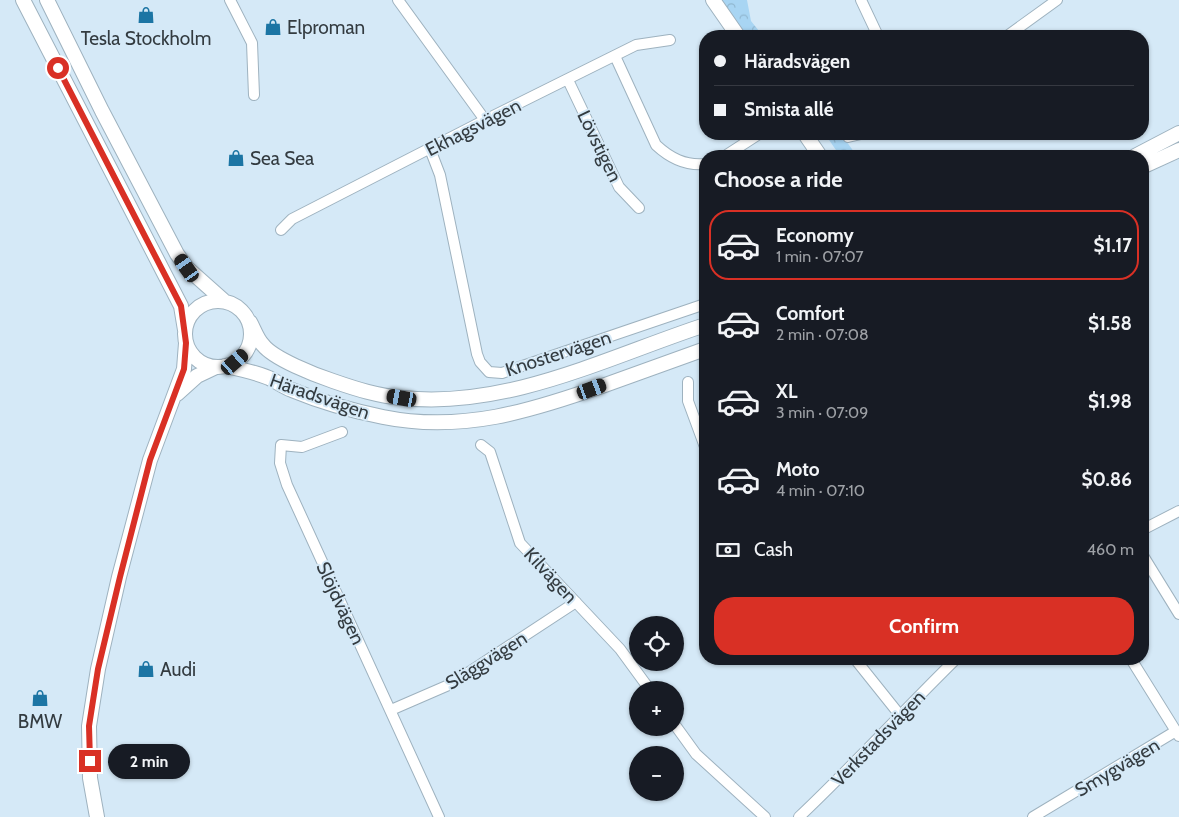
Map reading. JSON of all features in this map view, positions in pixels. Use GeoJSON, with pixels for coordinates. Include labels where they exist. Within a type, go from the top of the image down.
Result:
{"type":"FeatureCollection","features":[{"type":"Feature","properties":{"kind":"main road"},"geometry":{"type":"LineString","coordinates":[[23,0],[181,306],[190,352],[198,360],[208,365],[221,366]]}},
{"type":"Feature","properties":{"kind":"main road"},"geometry":{"type":"LineString","coordinates":[[47,0],[177,254],[187,268],[223,300],[234,304],[250,322],[252,332],[250,344],[245,354],[235,362],[197,376],[175,396]]}},
{"type":"Feature","properties":{"kind":"main road"},"geometry":{"type":"LineString","coordinates":[[713,0],[734,30]]}},
{"type":"Feature","properties":{"kind":"main road"},"geometry":{"type":"LineString","coordinates":[[1146,150],[1179,133]]}},
{"type":"Feature","properties":{"kind":"main road"},"geometry":{"type":"LineString","coordinates":[[1149,164],[1179,150]]}},
{"type":"Feature","properties":{"kind":"main road"},"geometry":{"type":"LineString","coordinates":[[97,817],[90,778],[89,726],[98,669],[120,577],[150,460],[184,369],[188,319],[193,311],[202,304],[223,300]]}},
{"type":"Feature","properties":{"kind":"main road","name":"Häradsvägen"},"geometry":{"type":"LineString","coordinates":[[250,322],[263,345],[278,356],[319,376],[366,392],[402,398],[436,400],[492,395],[540,384],[699,327]]}},
{"type":"Feature","properties":{"kind":"main road","name":"Häradsvägen"},"geometry":{"type":"LineString","coordinates":[[221,366],[252,372],[292,390],[356,411],[408,421],[462,422],[518,413],[558,401],[699,351]]}},
{"type":"Feature","properties":{"kind":"street"},"geometry":{"type":"LineString","coordinates":[[230,0],[252,43],[254,95]]}},
{"type":"Feature","properties":{"kind":"street"},"geometry":{"type":"LineString","coordinates":[[399,0],[485,120]]}},
{"type":"Feature","properties":{"kind":"street"},"geometry":{"type":"LineString","coordinates":[[862,0],[875,30]]}},
{"type":"Feature","properties":{"kind":"street"},"geometry":{"type":"LineString","coordinates":[[1015,30],[1057,0]]}},
{"type":"Feature","properties":{"kind":"street","name":"Ekhagsvägen"},"geometry":{"type":"LineString","coordinates":[[282,230],[292,219],[636,45],[670,40]]}},
{"type":"Feature","properties":{"kind":"street"},"geometry":{"type":"LineString","coordinates":[[615,56],[656,145],[666,154],[677,160],[699,164]]}},
{"type":"Feature","properties":{"kind":"street","name":"Lövstigen"},"geometry":{"type":"LineString","coordinates":[[568,80],[619,187],[639,208]]}},
{"type":"Feature","properties":{"kind":"street"},"geometry":{"type":"LineString","coordinates":[[735,150],[750,140]]}},
{"type":"Feature","properties":{"kind":"street","name":"Knostervägen"},"geometry":{"type":"LineString","coordinates":[[430,149],[440,175],[477,354],[480,362],[488,372],[502,373],[699,306]]}},
{"type":"Feature","properties":{"kind":"street"},"geometry":{"type":"LineString","coordinates":[[688,382],[688,401],[699,431]]}},
{"type":"Feature","properties":{"kind":"street","name":"Slöjdvägen"},"geometry":{"type":"LineString","coordinates":[[342,432],[302,447],[281,445],[280,463],[287,485],[439,817]]}},
{"type":"Feature","properties":{"kind":"street","name":"Kilvägen"},"geometry":{"type":"LineString","coordinates":[[482,445],[490,452],[520,542],[620,649],[643,681]]}},
{"type":"Feature","properties":{"kind":"street"},"geometry":{"type":"LineString","coordinates":[[1149,526],[1179,511]]}},
{"type":"Feature","properties":{"kind":"street"},"geometry":{"type":"LineString","coordinates":[[1149,565],[1179,614]]}},
{"type":"Feature","properties":{"kind":"street","name":"Släggvägen"},"geometry":{"type":"LineString","coordinates":[[391,710],[451,684],[576,602]]}},
{"type":"Feature","properties":{"kind":"street"},"geometry":{"type":"LineString","coordinates":[[860,665],[900,714]]}},
{"type":"Feature","properties":{"kind":"street","name":"Verkstadsvägen"},"geometry":{"type":"LineString","coordinates":[[799,817],[950,665]]}},
{"type":"Feature","properties":{"kind":"street"},"geometry":{"type":"LineString","coordinates":[[1135,665],[1178,734]]}},
{"type":"Feature","properties":{"kind":"street","name":"Smygvägen"},"geometry":{"type":"LineString","coordinates":[[1033,817],[1178,734]]}},
{"type":"Feature","properties":{"kind":"street"},"geometry":{"type":"LineString","coordinates":[[683,736],[696,754],[766,817]]}},
{"type":"Feature","properties":{"kind":"green space"},"geometry":{"type":"Polygon","coordinates":[[[720,0],[747,0],[751,21],[758,30],[739,30],[720,0]]]}},
{"type":"Feature","properties":{"kind":"green space"},"geometry":{"type":"Polygon","coordinates":[[[829,140],[845,140],[853,150],[836,150],[829,140]]]}},
{"type":"Feature","properties":{"kind":"place","name":"Tesla Stockholm"},"geometry":{"type":"Point","coordinates":[146,15]}},
{"type":"Feature","properties":{"kind":"place","name":"Elproman"},"geometry":{"type":"Point","coordinates":[273,27]}},
{"type":"Feature","properties":{"kind":"place","name":"Sea Sea"},"geometry":{"type":"Point","coordinates":[236,158]}},
{"type":"Feature","properties":{"kind":"place","name":"Audi"},"geometry":{"type":"Point","coordinates":[146,669]}},
{"type":"Feature","properties":{"kind":"place","name":"BMW"},"geometry":{"type":"Point","coordinates":[40,698]}},
{"type":"Feature","properties":{"kind":"route"},"geometry":{"type":"LineString","coordinates":[[58,68],[181,306],[186,343],[184,369],[150,460],[102,650],[89,726],[90,761]]}}]}
